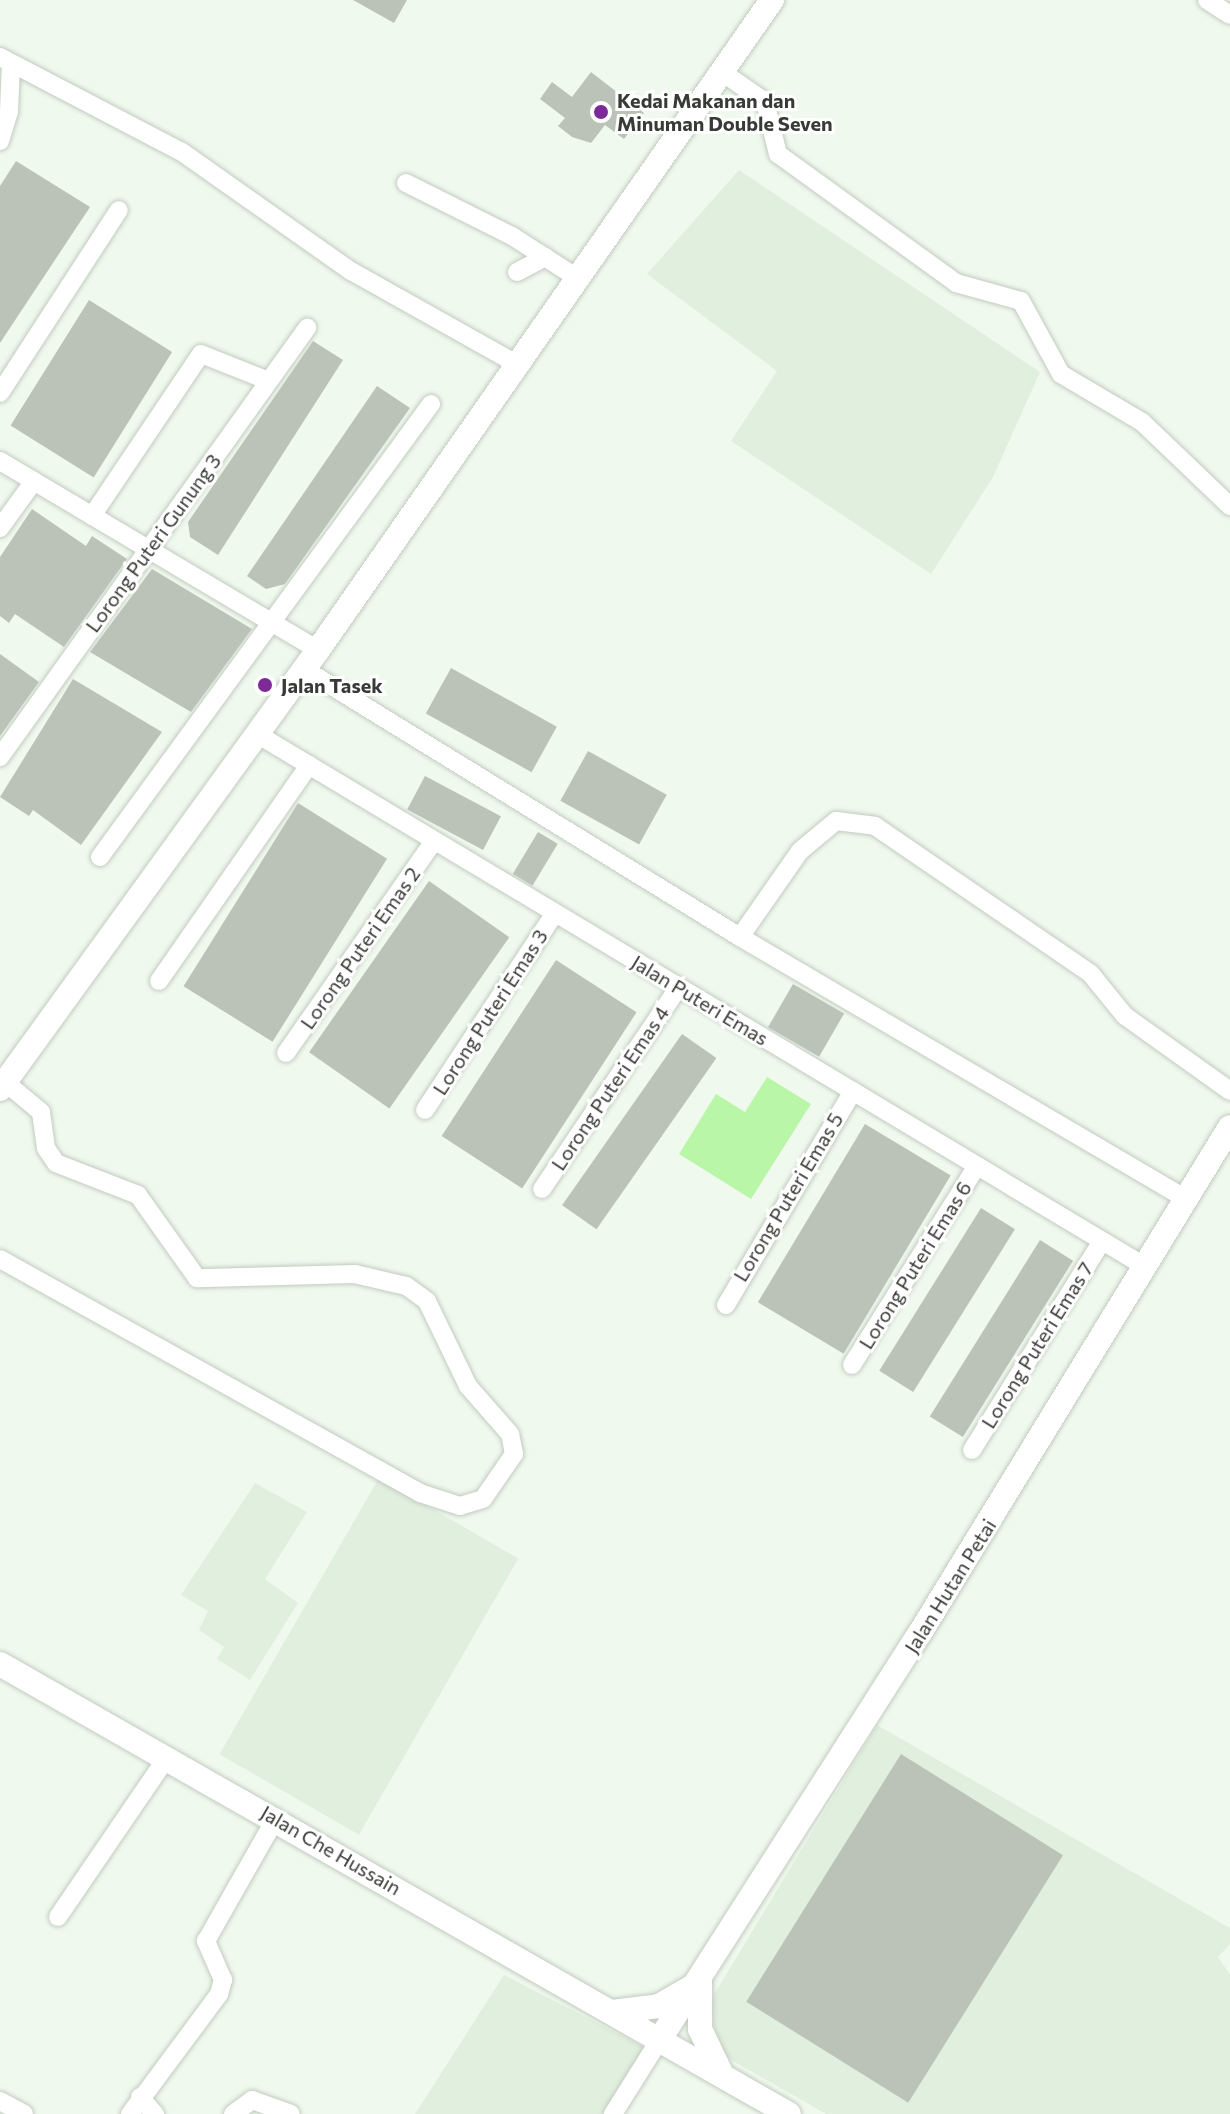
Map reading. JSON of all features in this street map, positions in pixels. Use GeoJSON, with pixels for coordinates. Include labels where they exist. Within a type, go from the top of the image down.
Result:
{"type":"FeatureCollection","features":[{"type":"Feature","properties":{"kind":"main road"},"geometry":{"type":"LineString","coordinates":[[2,1086],[311,660],[772,0]]}},
{"type":"Feature","properties":{"kind":"main road","name":"Jalan Hutan Petai"},"geometry":{"type":"LineString","coordinates":[[660,2039],[927,1622],[1230,1127]]}},
{"type":"Feature","properties":{"kind":"main road","name":"Jalan Che Hussain"},"geometry":{"type":"LineString","coordinates":[[0,1664],[165,1760],[276,1818],[789,2114]]}},
{"type":"Feature","properties":{"kind":"main road"},"geometry":{"type":"LineString","coordinates":[[612,2012],[659,2006],[698,1981]]}},
{"type":"Feature","properties":{"kind":"main road"},"geometry":{"type":"LineString","coordinates":[[698,1981],[700,2029],[722,2075]]}},
{"type":"Feature","properties":{"kind":"street"},"geometry":{"type":"LineString","coordinates":[[1207,0],[1230,15]]}},
{"type":"Feature","properties":{"kind":"street"},"geometry":{"type":"LineString","coordinates":[[0,141],[9,112],[6,61]]}},
{"type":"Feature","properties":{"kind":"street"},"geometry":{"type":"LineString","coordinates":[[6,61],[182,152],[351,271],[517,364]]}},
{"type":"Feature","properties":{"kind":"street"},"geometry":{"type":"LineString","coordinates":[[722,72],[765,102],[778,154],[956,283],[1021,301],[1061,374],[1142,422],[1230,506]]}},
{"type":"Feature","properties":{"kind":"street"},"geometry":{"type":"LineString","coordinates":[[406,183],[545,257],[579,279]]}},
{"type":"Feature","properties":{"kind":"street"},"geometry":{"type":"LineString","coordinates":[[0,393],[119,210]]}},
{"type":"Feature","properties":{"kind":"street"},"geometry":{"type":"LineString","coordinates":[[517,272],[545,257]]}},
{"type":"Feature","properties":{"kind":"street","name":"Lorong Puteri Gunung 3"},"geometry":{"type":"LineString","coordinates":[[0,757],[307,328]]}},
{"type":"Feature","properties":{"kind":"street"},"geometry":{"type":"LineString","coordinates":[[92,516],[201,354],[269,381]]}},
{"type":"Feature","properties":{"kind":"street"},"geometry":{"type":"LineString","coordinates":[[100,857],[431,404]]}},
{"type":"Feature","properties":{"kind":"street"},"geometry":{"type":"LineString","coordinates":[[0,461],[272,622],[311,660],[740,937],[1186,1199]]}},
{"type":"Feature","properties":{"kind":"street"},"geometry":{"type":"LineString","coordinates":[[0,528],[34,481]]}},
{"type":"Feature","properties":{"kind":"street","name":"Jalan Puteri Emas"},"geometry":{"type":"LineString","coordinates":[[257,734],[1144,1266]]}},
{"type":"Feature","properties":{"kind":"street"},"geometry":{"type":"LineString","coordinates":[[159,981],[309,765]]}},
{"type":"Feature","properties":{"kind":"street"},"geometry":{"type":"LineString","coordinates":[[740,937],[800,851],[836,821],[875,826],[1090,973],[1125,1016],[1230,1091]]}},
{"type":"Feature","properties":{"kind":"street","name":"Lorong Puteri Emas 2"},"geometry":{"type":"LineString","coordinates":[[286,1053],[433,842]]}},
{"type":"Feature","properties":{"kind":"street","name":"Lorong Puteri Emas 3"},"geometry":{"type":"LineString","coordinates":[[425,1110],[555,913]]}},
{"type":"Feature","properties":{"kind":"street","name":"Lorong Puteri Emas 4"},"geometry":{"type":"LineString","coordinates":[[542,1189],[679,987]]}},
{"type":"Feature","properties":{"kind":"street"},"geometry":{"type":"LineString","coordinates":[[0,1259],[420,1493],[460,1506],[483,1499],[514,1454],[510,1434],[468,1386],[427,1301],[406,1286],[355,1274],[197,1278],[138,1195],[56,1163],[46,1148],[41,1112],[2,1086]]}},
{"type":"Feature","properties":{"kind":"street","name":"Lorong Puteri Emas 5"},"geometry":{"type":"LineString","coordinates":[[726,1305],[853,1091]]}},
{"type":"Feature","properties":{"kind":"street","name":"Lorong Puteri Emas 6"},"geometry":{"type":"LineString","coordinates":[[852,1365],[977,1166]]}},
{"type":"Feature","properties":{"kind":"street","name":"Lorong Puteri Emas 7"},"geometry":{"type":"LineString","coordinates":[[972,1450],[1102,1241]]}},
{"type":"Feature","properties":{"kind":"street"},"geometry":{"type":"LineString","coordinates":[[58,1917],[165,1760]]}},
{"type":"Feature","properties":{"kind":"street"},"geometry":{"type":"LineString","coordinates":[[130,2114],[219,1994],[223,1980],[206,1941],[276,1818]]}},
{"type":"Feature","properties":{"kind":"street"},"geometry":{"type":"LineString","coordinates":[[613,2114],[660,2039]]}},
{"type":"Feature","properties":{"kind":"street"},"geometry":{"type":"LineString","coordinates":[[140,2097],[155,2114]]}},
{"type":"Feature","properties":{"kind":"street"},"geometry":{"type":"LineString","coordinates":[[233,2114],[252,2100],[291,2114]]}},
{"type":"Feature","properties":{"kind":"street"},"geometry":{"type":"LineString","coordinates":[[0,2101],[24,2114]]}},
{"type":"Feature","properties":{"kind":"shaded area"},"geometry":{"type":"Polygon","coordinates":[[[739,170],[1040,372],[993,477],[931,574],[731,441],[777,371],[647,274],[739,170]]]}},
{"type":"Feature","properties":{"kind":"shaded area"},"geometry":{"type":"Polygon","coordinates":[[[379,1478],[518,1558],[359,1835],[220,1754],[379,1478]]]}},
{"type":"Feature","properties":{"kind":"shaded area"},"geometry":{"type":"Polygon","coordinates":[[[255,1483],[307,1512],[265,1579],[298,1603],[250,1680],[217,1659],[224,1647],[199,1630],[208,1611],[181,1595],[255,1483]]]}},
{"type":"Feature","properties":{"kind":"shaded area"},"geometry":{"type":"Polygon","coordinates":[[[877,1725],[1230,1928],[1230,1944],[1218,1957],[1230,1975],[1230,2114],[826,2114],[719,2053],[710,2001],[877,1725]]]}},
{"type":"Feature","properties":{"kind":"shaded area"},"geometry":{"type":"Polygon","coordinates":[[[504,1975],[646,2048],[602,2114],[415,2114],[504,1975]]]}},
{"type":"Feature","properties":{"kind":"green space"},"geometry":{"type":"Polygon","coordinates":[[[767,1077],[811,1104],[751,1199],[679,1154],[716,1094],[745,1112],[767,1077]]]}},
{"type":"Feature","properties":{"kind":"building"},"geometry":{"type":"Polygon","coordinates":[[[353,0],[407,0],[394,23],[353,0]]]}},
{"type":"Feature","properties":{"kind":"building","name":"Kedai Makanan dan Minuman Double Seven"},"geometry":{"type":"Polygon","coordinates":[[[591,72],[644,113],[624,139],[605,125],[591,143],[572,137],[558,126],[565,118],[540,99],[552,82],[572,97],[591,72]]]}},
{"type":"Feature","properties":{"kind":"building"},"geometry":{"type":"Polygon","coordinates":[[[16,161],[90,207],[0,343],[0,186],[16,161]]]}},
{"type":"Feature","properties":{"kind":"building"},"geometry":{"type":"Polygon","coordinates":[[[89,300],[172,352],[94,477],[11,426],[89,300]]]}},
{"type":"Feature","properties":{"kind":"building"},"geometry":{"type":"Polygon","coordinates":[[[313,341],[343,360],[218,555],[190,537],[188,522],[313,341]]]}},
{"type":"Feature","properties":{"kind":"building"},"geometry":{"type":"Polygon","coordinates":[[[377,386],[410,408],[285,584],[266,589],[247,576],[377,386]]]}},
{"type":"Feature","properties":{"kind":"building"},"geometry":{"type":"Polygon","coordinates":[[[32,509],[86,546],[92,536],[127,559],[64,647],[15,614],[9,623],[0,616],[0,557],[32,509]]]}},
{"type":"Feature","properties":{"kind":"building"},"geometry":{"type":"Polygon","coordinates":[[[152,569],[252,629],[191,712],[90,652],[152,569]]]}},
{"type":"Feature","properties":{"kind":"building"},"geometry":{"type":"Polygon","coordinates":[[[0,654],[39,682],[0,736],[0,654]]]}},
{"type":"Feature","properties":{"kind":"building"},"geometry":{"type":"Polygon","coordinates":[[[451,668],[557,727],[532,772],[426,713],[451,668]]]}},
{"type":"Feature","properties":{"kind":"building"},"geometry":{"type":"Polygon","coordinates":[[[73,679],[162,732],[81,845],[33,810],[29,816],[0,797],[73,679]]]}},
{"type":"Feature","properties":{"kind":"building"},"geometry":{"type":"Polygon","coordinates":[[[588,751],[667,795],[639,844],[560,801],[588,751]]]}},
{"type":"Feature","properties":{"kind":"building"},"geometry":{"type":"Polygon","coordinates":[[[425,776],[501,816],[483,850],[407,810],[425,776]]]}},
{"type":"Feature","properties":{"kind":"building"},"geometry":{"type":"Polygon","coordinates":[[[298,803],[387,859],[273,1042],[184,986],[298,803]]]}},
{"type":"Feature","properties":{"kind":"building"},"geometry":{"type":"Polygon","coordinates":[[[538,832],[558,844],[532,886],[513,874],[538,832]]]}},
{"type":"Feature","properties":{"kind":"building"},"geometry":{"type":"Polygon","coordinates":[[[429,881],[509,937],[389,1108],[309,1052],[429,881]]]}},
{"type":"Feature","properties":{"kind":"building"},"geometry":{"type":"Polygon","coordinates":[[[556,960],[637,1012],[522,1188],[442,1136],[556,960]]]}},
{"type":"Feature","properties":{"kind":"building"},"geometry":{"type":"Polygon","coordinates":[[[793,984],[844,1014],[819,1057],[768,1027],[793,984]]]}},
{"type":"Feature","properties":{"kind":"building"},"geometry":{"type":"Polygon","coordinates":[[[682,1034],[716,1058],[597,1229],[562,1205],[682,1034]]]}},
{"type":"Feature","properties":{"kind":"building"},"geometry":{"type":"Polygon","coordinates":[[[865,1124],[951,1176],[844,1354],[758,1302],[865,1124]]]}},
{"type":"Feature","properties":{"kind":"building"},"geometry":{"type":"Polygon","coordinates":[[[981,1208],[1015,1229],[913,1392],[879,1371],[981,1208]]]}},
{"type":"Feature","properties":{"kind":"building"},"geometry":{"type":"Polygon","coordinates":[[[1040,1240],[1073,1261],[963,1437],[930,1416],[1040,1240]]]}},
{"type":"Feature","properties":{"kind":"building"},"geometry":{"type":"Polygon","coordinates":[[[901,1754],[1063,1855],[908,2103],[746,2002],[901,1754]]]}},
{"type":"Feature","properties":{"kind":"place","name":"Kedai Makanan dan Minuman Double Seven"},"geometry":{"type":"Point","coordinates":[601,112]}},
{"type":"Feature","properties":{"kind":"place","name":"Jalan Tasek"},"geometry":{"type":"Point","coordinates":[265,685]}}]}
